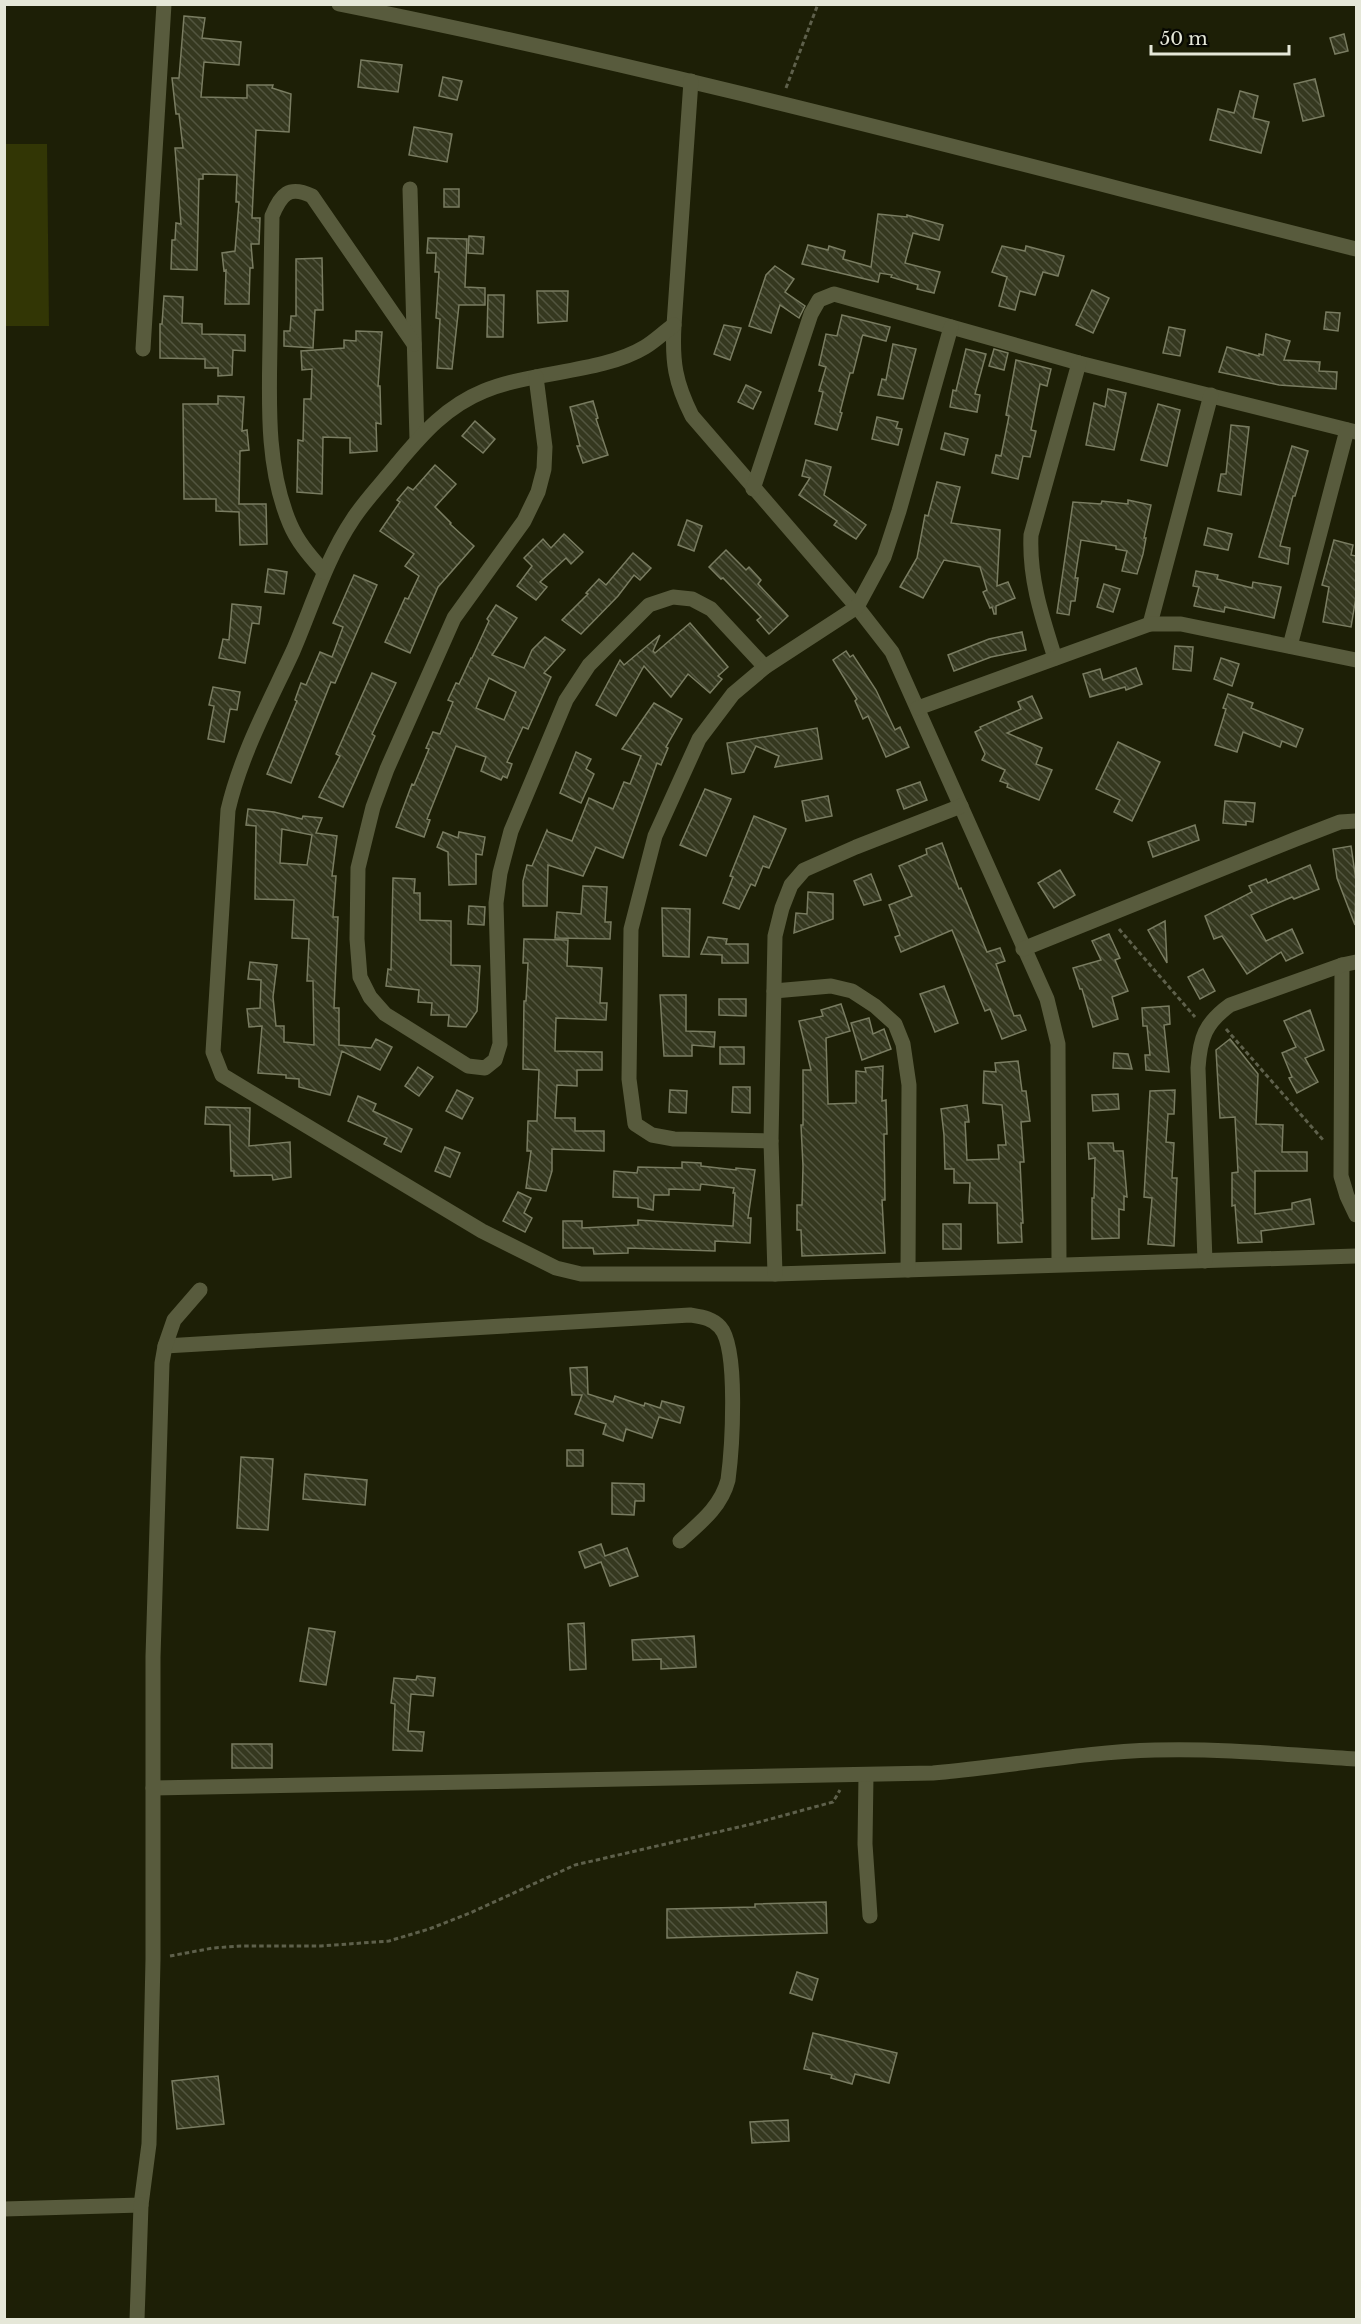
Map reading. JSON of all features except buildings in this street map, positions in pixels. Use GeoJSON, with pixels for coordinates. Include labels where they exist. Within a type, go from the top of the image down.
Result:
{"type":"FeatureCollection","features":[{"type":"Feature","properties":{"kind":"street"},"geometry":{"type":"LineString","coordinates":[[143,349],[164,4]]}},
{"type":"Feature","properties":{"kind":"street"},"geometry":{"type":"LineString","coordinates":[[339,4],[478,32],[691,81],[1356,249]]}},
{"type":"Feature","properties":{"kind":"street"},"geometry":{"type":"LineString","coordinates":[[691,81],[674,325],[673,360],[680,394],[692,416],[857,607],[892,652],[1047,999],[1058,1044],[1059,1264]]}},
{"type":"Feature","properties":{"kind":"street"},"geometry":{"type":"LineString","coordinates":[[410,189],[417,440]]}},
{"type":"Feature","properties":{"kind":"street"},"geometry":{"type":"LineString","coordinates":[[324,572],[304,549],[290,524],[279,489],[273,455],[270,389],[272,216],[278,202],[288,192],[300,190],[312,196],[414,344]]}},
{"type":"Feature","properties":{"kind":"street"},"geometry":{"type":"LineString","coordinates":[[753,489],[812,314],[819,300],[834,294],[1079,363],[1352,431],[1290,646]]}},
{"type":"Feature","properties":{"kind":"street"},"geometry":{"type":"LineString","coordinates":[[674,325],[644,347],[616,359],[484,390],[457,404],[435,421],[417,440],[352,520],[324,572],[294,649],[242,760],[228,810],[213,1053],[222,1075],[482,1231],[556,1268],[581,1274],[775,1274],[1356,1256]]}},
{"type":"Feature","properties":{"kind":"street"},"geometry":{"type":"LineString","coordinates":[[771,1141],[674,1139],[652,1135],[635,1124],[629,1079],[631,929],[655,836],[699,739],[733,694],[765,667],[857,607],[884,557],[951,327]]}},
{"type":"Feature","properties":{"kind":"street"},"geometry":{"type":"LineString","coordinates":[[1055,658],[1036,596],[1030,561],[1031,535],[1079,363]]}},
{"type":"Feature","properties":{"kind":"street"},"geometry":{"type":"LineString","coordinates":[[536,377],[545,447],[544,470],[538,492],[524,521],[454,618],[373,807],[358,868],[357,939],[360,977],[370,997],[385,1014],[468,1066],[485,1068],[495,1060],[500,1044],[496,903],[500,873],[511,831],[566,700],[589,665],[649,605],[673,597],[692,598],[711,609],[765,667]]}},
{"type":"Feature","properties":{"kind":"street"},"geometry":{"type":"LineString","coordinates":[[1150,624],[1211,395]]}},
{"type":"Feature","properties":{"kind":"street"},"geometry":{"type":"LineString","coordinates":[[918,708],[1150,624],[1181,624],[1356,660]]}},
{"type":"Feature","properties":{"kind":"street"},"geometry":{"type":"LineString","coordinates":[[775,1274],[771,1141],[776,936],[782,908],[791,885],[804,870],[961,806]]}},
{"type":"Feature","properties":{"kind":"street"},"geometry":{"type":"LineString","coordinates":[[1023,949],[1329,826],[1356,820]]}},
{"type":"Feature","properties":{"kind":"street"},"geometry":{"type":"LineString","coordinates":[[1205,1261],[1198,1068],[1199,1047],[1206,1030],[1215,1016],[1230,1005],[1349,964],[1341,1176],[1356,1215]]}},
{"type":"Feature","properties":{"kind":"street"},"geometry":{"type":"LineString","coordinates":[[774,991],[831,986],[852,991],[875,1006],[895,1024],[903,1044],[909,1085],[908,1269]]}},
{"type":"Feature","properties":{"kind":"street"},"geometry":{"type":"LineString","coordinates":[[137,2319],[141,2205],[149,2144],[153,1959],[153,1657],[162,1363],[174,1320],[200,1290]]}},
{"type":"Feature","properties":{"kind":"street"},"geometry":{"type":"LineString","coordinates":[[165,1346],[690,1315],[709,1318],[728,1340],[732,1361],[728,1480],[724,1494],[710,1514],[680,1541]]}},
{"type":"Feature","properties":{"kind":"street"},"geometry":{"type":"LineString","coordinates":[[153,1788],[866,1775],[969,1770],[1087,1754],[1156,1750],[1226,1751],[1356,1759]]}},
{"type":"Feature","properties":{"kind":"street"},"geometry":{"type":"LineString","coordinates":[[866,1775],[865,1844],[870,1916]]}},
{"type":"Feature","properties":{"kind":"street"},"geometry":{"type":"LineString","coordinates":[[4,2209],[141,2205]]}},
{"type":"Feature","properties":{"kind":"path"},"geometry":{"type":"LineString","coordinates":[[779,104],[819,4]]}},
{"type":"Feature","properties":{"kind":"path"},"geometry":{"type":"LineString","coordinates":[[1108,915],[1206,1030]]}},
{"type":"Feature","properties":{"kind":"path"},"geometry":{"type":"LineString","coordinates":[[1215,1016],[1341,1160]]}},
{"type":"Feature","properties":{"kind":"path"},"geometry":{"type":"LineString","coordinates":[[153,1959],[213,1948],[321,1946],[389,1941],[470,1913],[575,1865],[752,1824],[833,1802],[847,1775]]}},
{"type":"Feature","properties":{"kind":"green space"},"geometry":{"type":"Polygon","coordinates":[[[4,144],[47,144],[49,326],[5,326],[4,144]]]}}]}
